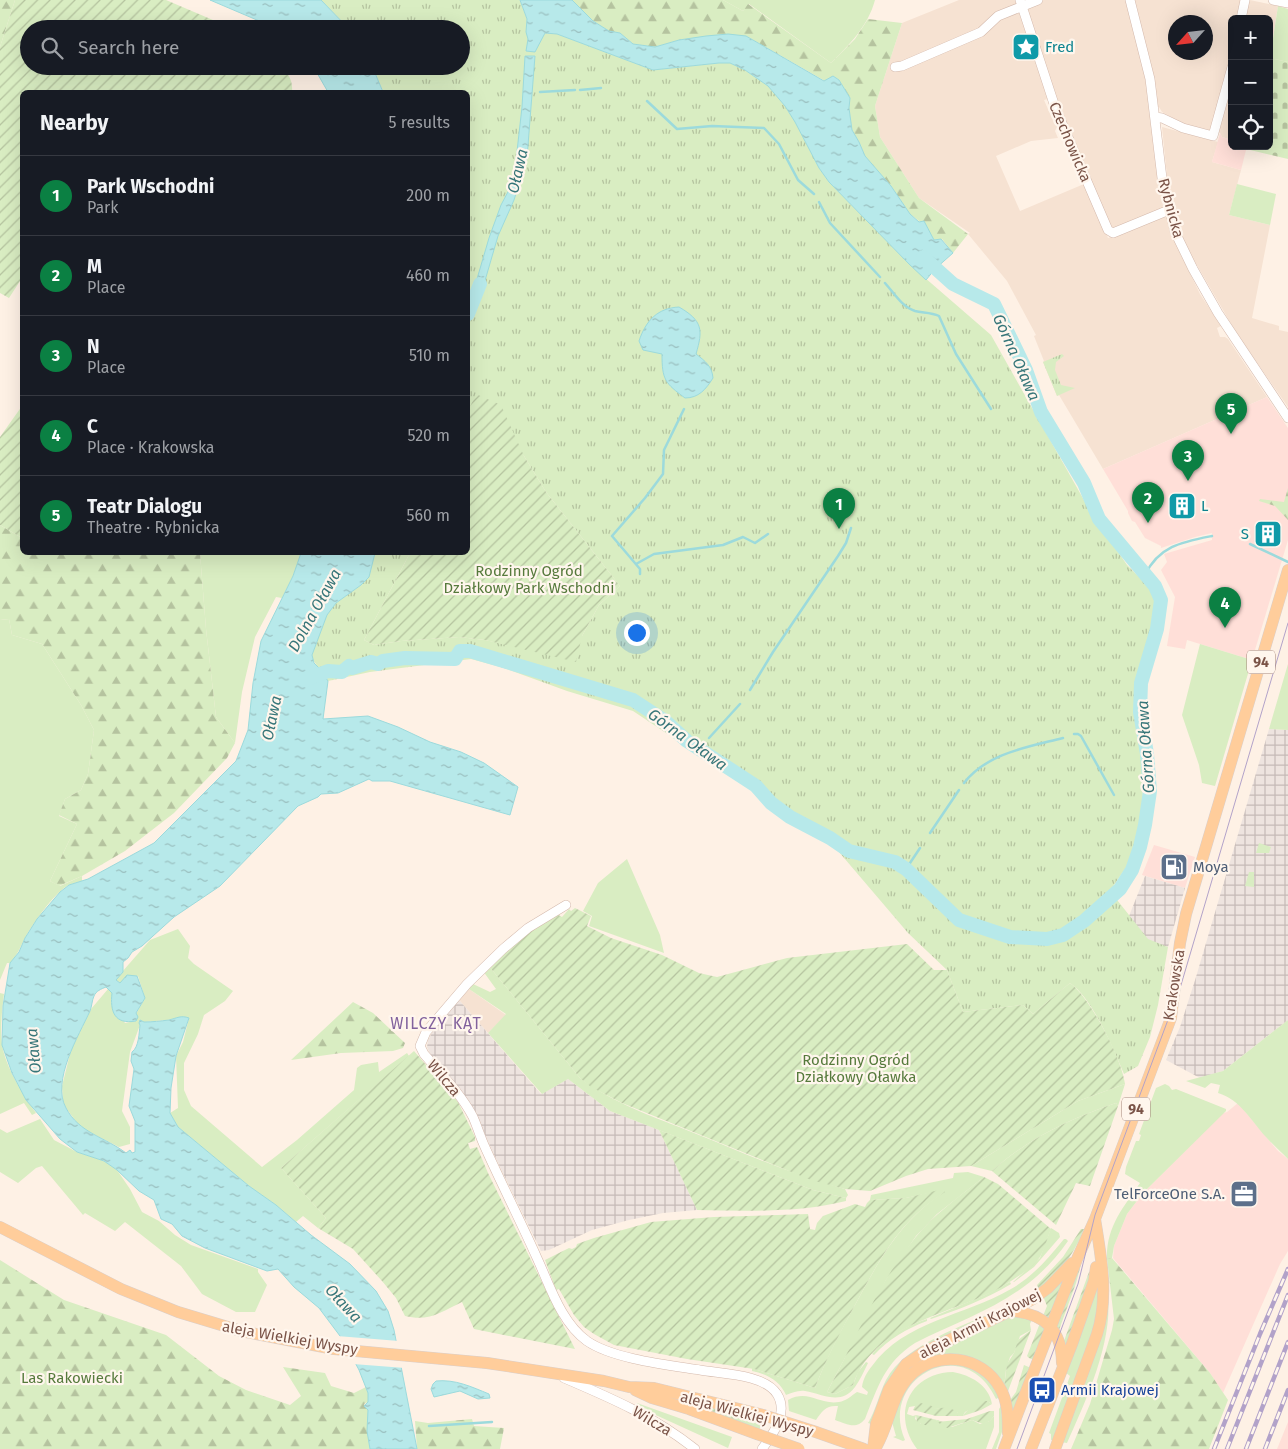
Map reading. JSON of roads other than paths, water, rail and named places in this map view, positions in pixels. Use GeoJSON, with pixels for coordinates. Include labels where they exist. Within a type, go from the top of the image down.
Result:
{"type":"FeatureCollection","features":[{"type":"Feature","properties":{"kind":"main road","name":"94"},"geometry":{"type":"LineString","coordinates":[[1284,595],[1288,570]]}},
{"type":"Feature","properties":{"kind":"main road","name":"Krakowska"},"geometry":{"type":"LineString","coordinates":[[1004,1449],[1077,1259],[1095,1219],[1171,1018],[1179,950],[1186,914],[1284,595]]}},
{"type":"Feature","properties":{"kind":"main road","name":"94"},"geometry":{"type":"LineString","coordinates":[[1054,1449],[1101,1322],[1103,1300],[1095,1219]]}},
{"type":"Feature","properties":{"kind":"main road","name":"aleja Wielkiej Wyspy"},"geometry":{"type":"LineString","coordinates":[[0,1227],[121,1289],[178,1312],[241,1331],[334,1349],[487,1363],[604,1380],[629,1387],[652,1398],[689,1409],[799,1449]]}},
{"type":"Feature","properties":{"kind":"main road"},"geometry":{"type":"LineString","coordinates":[[1031,1449],[1094,1281],[1099,1246]]}},
{"type":"Feature","properties":{"kind":"main road","name":"aleja Armii Krajowej"},"geometry":{"type":"LineString","coordinates":[[874,1449],[876,1424],[889,1389],[906,1364],[924,1352],[1010,1311],[1045,1290],[1077,1259]]}},
{"type":"Feature","properties":{"kind":"main road"},"geometry":{"type":"LineString","coordinates":[[1010,1311],[1031,1314],[1051,1327],[1060,1342],[1062,1366]]}},
{"type":"Feature","properties":{"kind":"main road"},"geometry":{"type":"LineString","coordinates":[[874,1449],[883,1437],[906,1380],[922,1366],[934,1361],[948,1359],[962,1360],[975,1364],[985,1370],[996,1382],[1005,1401],[1009,1437]]}},
{"type":"Feature","properties":{"kind":"main road","name":"aleja Wielkiej Wyspy"},"geometry":{"type":"LineString","coordinates":[[629,1387],[654,1388],[763,1415],[864,1449]]}},
{"type":"Feature","properties":{"kind":"street"},"geometry":{"type":"LineString","coordinates":[[895,67],[902,66],[981,32],[998,16],[1021,3],[1038,0]]}},
{"type":"Feature","properties":{"kind":"street","name":"Rybnicka"},"geometry":{"type":"LineString","coordinates":[[1130,0],[1150,79],[1162,178],[1169,210],[1181,246],[1223,321],[1288,418]]}},
{"type":"Feature","properties":{"kind":"street"},"geometry":{"type":"LineString","coordinates":[[1242,15],[1244,0]]}},
{"type":"Feature","properties":{"kind":"street"},"geometry":{"type":"LineString","coordinates":[[1273,0],[1288,3]]}},
{"type":"Feature","properties":{"kind":"street","name":"Czechowicka"},"geometry":{"type":"LineString","coordinates":[[1021,3],[1055,107],[1108,230],[1113,233],[1169,210]]}},
{"type":"Feature","properties":{"kind":"street"},"geometry":{"type":"LineString","coordinates":[[1155,117],[1162,118],[1183,128],[1213,136],[1228,81]]}},
{"type":"Feature","properties":{"kind":"street","name":"Wilcza"},"geometry":{"type":"LineString","coordinates":[[566,905],[519,934],[483,967],[426,1032],[420,1046],[424,1054],[464,1102],[473,1118],[487,1153],[554,1296],[566,1317],[580,1335],[606,1352],[748,1378],[769,1385],[780,1400],[781,1412],[776,1427],[762,1449]]}},
{"type":"Feature","properties":{"kind":"street","name":"Wilcza"},"geometry":{"type":"LineString","coordinates":[[552,1373],[610,1397],[640,1412],[696,1449]]}},
{"type":"Feature","properties":{"kind":"water"},"geometry":{"type":"Polygon","coordinates":[[[210,0],[321,0],[340,20],[257,20],[210,0]]]}},
{"type":"Feature","properties":{"kind":"water"},"geometry":{"type":"Polygon","coordinates":[[[520,0],[572,0],[593,21],[609,31],[620,33],[633,44],[655,47],[679,40],[706,36],[728,34],[746,36],[824,81],[833,76],[839,80],[850,98],[849,108],[852,130],[865,156],[891,186],[910,214],[919,222],[924,221],[934,240],[941,239],[953,253],[926,280],[829,182],[819,168],[785,106],[768,86],[745,70],[730,63],[719,63],[653,70],[557,34],[545,33],[535,52],[526,51],[528,39],[526,32],[527,19],[520,0]]]}},
{"type":"Feature","properties":{"kind":"water"},"geometry":{"type":"Polygon","coordinates":[[[525,56],[535,56],[527,158],[514,200],[498,236],[477,308],[472,296],[489,238],[501,205],[510,188],[515,169],[522,107],[525,56]]]}},
{"type":"Feature","properties":{"kind":"water"},"geometry":{"type":"Polygon","coordinates":[[[318,75],[376,75],[382,90],[327,90],[318,75]]]}},
{"type":"Feature","properties":{"kind":"water"},"geometry":{"type":"Polygon","coordinates":[[[679,307],[697,322],[700,338],[696,354],[710,367],[713,378],[702,392],[690,398],[685,398],[666,380],[662,354],[643,350],[639,341],[645,327],[654,316],[665,310],[679,307]]]}},
{"type":"Feature","properties":{"kind":"water","name":"Dolna Oława"},"geometry":{"type":"Polygon","coordinates":[[[300,555],[374,555],[369,577],[336,603],[327,615],[312,655],[314,663],[328,681],[323,719],[368,716],[430,742],[461,752],[484,763],[518,787],[510,815],[390,781],[372,781],[369,779],[338,793],[321,794],[298,806],[220,886],[174,917],[142,946],[132,952],[123,962],[123,972],[116,980],[120,983],[127,975],[137,976],[145,998],[136,1013],[138,1017],[136,1021],[129,1022],[118,1019],[113,1011],[112,993],[106,987],[96,993],[90,1011],[68,1058],[62,1085],[62,1097],[71,1116],[85,1129],[126,1153],[130,1150],[132,1153],[135,1152],[135,1121],[129,1106],[134,1069],[131,1061],[132,1052],[139,1036],[140,1020],[150,1022],[181,1017],[189,1018],[176,1056],[171,1088],[170,1113],[178,1127],[249,1186],[350,1264],[376,1291],[388,1311],[394,1330],[417,1449],[370,1449],[367,1431],[368,1410],[364,1406],[368,1402],[368,1393],[359,1370],[343,1340],[319,1308],[294,1287],[278,1269],[267,1271],[205,1248],[182,1236],[172,1224],[161,1219],[154,1200],[139,1191],[117,1170],[104,1161],[77,1152],[60,1139],[26,1100],[12,1073],[2,1045],[3,1006],[10,963],[19,952],[37,919],[60,892],[69,885],[88,879],[154,843],[236,761],[248,730],[253,683],[261,641],[293,576],[300,555]]]}},
{"type":"Feature","properties":{"kind":"water"},"geometry":{"type":"Polygon","coordinates":[[[436,1381],[450,1381],[463,1384],[489,1394],[490,1398],[478,1399],[460,1391],[434,1397],[431,1389],[436,1381]]]}},
{"type":"Feature","properties":{"kind":"waterway"},"geometry":{"type":"LineString","coordinates":[[580,90],[601,88]]}},
{"type":"Feature","properties":{"kind":"waterway"},"geometry":{"type":"LineString","coordinates":[[540,92],[575,90]]}},
{"type":"Feature","properties":{"kind":"waterway"},"geometry":{"type":"LineString","coordinates":[[647,101],[677,129],[712,126],[764,128],[779,144],[798,180],[814,194]]}},
{"type":"Feature","properties":{"kind":"waterway"},"geometry":{"type":"LineString","coordinates":[[819,202],[830,223],[880,277]]}},
{"type":"Feature","properties":{"kind":"waterway","name":"Górna Oława"},"geometry":{"type":"LineString","coordinates":[[305,680],[328,671],[342,672],[349,666],[352,668],[371,662],[378,664],[383,661],[405,658],[455,659],[460,651],[470,651],[633,700],[665,721],[687,741],[756,786],[771,803],[790,817],[830,838],[849,851],[895,862],[906,869],[959,920],[1010,937],[1047,939],[1063,935],[1084,921],[1120,889],[1132,870],[1140,847],[1150,791],[1147,754],[1140,712],[1141,683],[1157,629],[1161,600],[1155,586],[1099,519],[1084,483],[1041,412],[1026,370],[994,304],[953,284],[923,257]]}},
{"type":"Feature","properties":{"kind":"waterway"},"geometry":{"type":"LineString","coordinates":[[885,283],[910,309],[939,316],[956,354],[991,409]]}},
{"type":"Feature","properties":{"kind":"waterway","name":"Oława"},"geometry":{"type":"LineString","coordinates":[[470,309],[480,284]]}},
{"type":"Feature","properties":{"kind":"waterway"},"geometry":{"type":"LineString","coordinates":[[640,574],[640,569],[612,536],[663,474],[664,450],[684,409]]}},
{"type":"Feature","properties":{"kind":"waterway"},"geometry":{"type":"LineString","coordinates":[[750,690],[773,652],[838,556],[846,543],[851,528]]}},
{"type":"Feature","properties":{"kind":"waterway"},"geometry":{"type":"LineString","coordinates":[[636,564],[654,554],[723,545],[743,537],[755,543],[768,534]]}},
{"type":"Feature","properties":{"kind":"waterway"},"geometry":{"type":"LineString","coordinates":[[1145,575],[1151,565],[1164,551],[1181,543],[1212,536]]}},
{"type":"Feature","properties":{"kind":"waterway"},"geometry":{"type":"LineString","coordinates":[[1250,544],[1288,562]]}},
{"type":"Feature","properties":{"kind":"waterway"},"geometry":{"type":"LineString","coordinates":[[709,738],[740,704]]}},
{"type":"Feature","properties":{"kind":"waterway"},"geometry":{"type":"LineString","coordinates":[[1074,734],[1081,736],[1114,795]]}},
{"type":"Feature","properties":{"kind":"waterway"},"geometry":{"type":"LineString","coordinates":[[964,783],[973,773],[996,758],[1022,748],[1063,738]]}},
{"type":"Feature","properties":{"kind":"waterway","name":"Górna Oława"},"geometry":{"type":"LineString","coordinates":[[696,747],[701,743]]}},
{"type":"Feature","properties":{"kind":"waterway"},"geometry":{"type":"LineString","coordinates":[[930,833],[959,790]]}},
{"type":"Feature","properties":{"kind":"waterway"},"geometry":{"type":"LineString","coordinates":[[906,869],[920,848]]}},
{"type":"Feature","properties":{"kind":"waterway"},"geometry":{"type":"LineString","coordinates":[[429,1426],[492,1422]]}},
{"type":"Feature","properties":{"kind":"tram line"},"geometry":{"type":"LineString","coordinates":[[1017,1449],[1078,1284],[1095,1215],[1181,985],[1288,623]]}},
{"type":"Feature","properties":{"kind":"railway"},"geometry":{"type":"LineString","coordinates":[[1214,1449],[1288,1269]]}},
{"type":"Feature","properties":{"kind":"railway"},"geometry":{"type":"LineString","coordinates":[[1227,1449],[1288,1295]]}},
{"type":"Feature","properties":{"kind":"railway"},"geometry":{"type":"LineString","coordinates":[[1246,1449],[1288,1342]]}},
{"type":"Feature","properties":{"kind":"railway"},"geometry":{"type":"LineString","coordinates":[[1265,1449],[1288,1390]]}},
{"type":"Feature","properties":{"kind":"place","name":"Fred"},"geometry":{"type":"Point","coordinates":[1026,47]}},
{"type":"Feature","properties":{"kind":"place","name":"Teatr Dialogu"},"geometry":{"type":"Point","coordinates":[1231,434]}},
{"type":"Feature","properties":{"kind":"place","name":"N"},"geometry":{"type":"Point","coordinates":[1188,481]}},
{"type":"Feature","properties":{"kind":"place","name":"L"},"geometry":{"type":"Point","coordinates":[1182,506]}},
{"type":"Feature","properties":{"kind":"place","name":"M"},"geometry":{"type":"Point","coordinates":[1148,523]}},
{"type":"Feature","properties":{"kind":"place","name":"Park Wschodni"},"geometry":{"type":"Point","coordinates":[839,529]}},
{"type":"Feature","properties":{"kind":"place","name":"S"},"geometry":{"type":"Point","coordinates":[1268,534]}},
{"type":"Feature","properties":{"kind":"place","name":"C"},"geometry":{"type":"Point","coordinates":[1225,628]}},
{"type":"Feature","properties":{"kind":"place","name":"Moya"},"geometry":{"type":"Point","coordinates":[1174,867]}},
{"type":"Feature","properties":{"kind":"place","name":"TelForceOne S.A."},"geometry":{"type":"Point","coordinates":[1244,1194]}},
{"type":"Feature","properties":{"kind":"place","name":"Armii Krajowej"},"geometry":{"type":"Point","coordinates":[1042,1390]}},
{"type":"Feature","properties":{"kind":"district","name":"WILCZY KĄT"},"geometry":{"type":"Point","coordinates":[436,1023]}},
{"type":"Feature","properties":{"kind":"park label","name":"Rodzinny Ogród Działkowy Park Wschodni"},"geometry":{"type":"Point","coordinates":[529,580]}},
{"type":"Feature","properties":{"kind":"park label","name":"Rodzinny Ogród Działkowy Oławka"},"geometry":{"type":"Point","coordinates":[856,1068]}},
{"type":"Feature","properties":{"kind":"park label","name":"Las Rakowiecki"},"geometry":{"type":"Point","coordinates":[72,1378]}}]}
